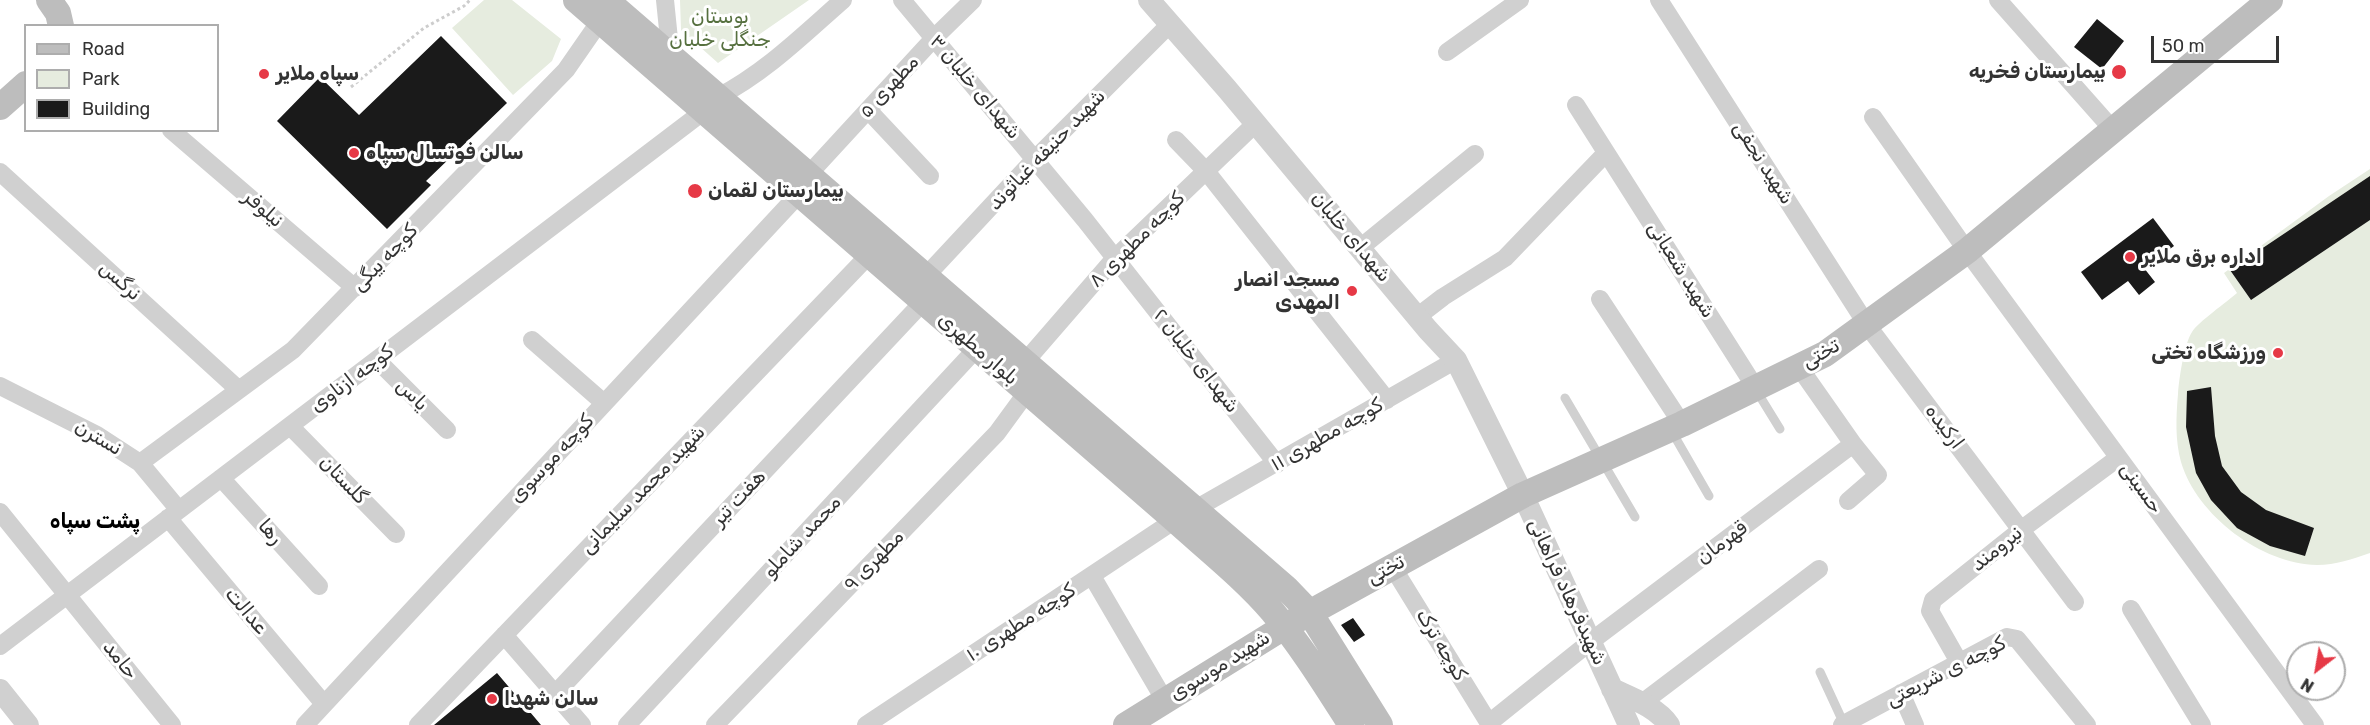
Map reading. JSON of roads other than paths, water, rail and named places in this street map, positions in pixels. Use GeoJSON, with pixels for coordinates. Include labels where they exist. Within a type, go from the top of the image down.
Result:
{"type":"FeatureCollection","features":[{"type":"Feature","properties":{"kind":"main road"},"geometry":{"type":"LineString","coordinates":[[49,0],[58,13],[61,24]]}},
{"type":"Feature","properties":{"kind":"main road","name":"بلوار مطهری"},"geometry":{"type":"LineString","coordinates":[[576,0],[603,10],[675,60],[711,104]]}},
{"type":"Feature","properties":{"kind":"main road","name":"تختی"},"geometry":{"type":"LineString","coordinates":[[1284,627],[1523,495],[1676,426],[1825,354],[1967,251],[2270,0]]}},
{"type":"Feature","properties":{"kind":"main road","name":"بلوار مطهری"},"geometry":{"type":"LineString","coordinates":[[603,10],[803,184],[925,277],[1024,363],[1186,514],[1271,609],[1351,725]]}},
{"type":"Feature","properties":{"kind":"main road"},"geometry":{"type":"LineString","coordinates":[[0,107],[24,86]]}},
{"type":"Feature","properties":{"kind":"main road","name":"بلوار مطهری"},"geometry":{"type":"LineString","coordinates":[[803,184],[869,255],[1027,392],[1286,588],[1310,613],[1380,725]]}},
{"type":"Feature","properties":{"kind":"main road","name":"شهید موسوی"},"geometry":{"type":"LineString","coordinates":[[1134,723],[1165,700],[1284,627]]}},
{"type":"Feature","properties":{"kind":"street"},"geometry":{"type":"LineString","coordinates":[[665,0],[669,49],[675,60]]}},
{"type":"Feature","properties":{"kind":"street","name":"کوچه ازناوی"},"geometry":{"type":"LineString","coordinates":[[0,646],[711,104],[745,83],[784,53],[843,0]]}},
{"type":"Feature","properties":{"kind":"street","name":"شهدای خلبان ۳"},"geometry":{"type":"LineString","coordinates":[[902,0],[1115,258]]}},
{"type":"Feature","properties":{"kind":"street","name":"مطهری ۵"},"geometry":{"type":"LineString","coordinates":[[803,184],[867,110],[973,0]]}},
{"type":"Feature","properties":{"kind":"street","name":"شهدای خلبان"},"geometry":{"type":"LineString","coordinates":[[1149,0],[1456,360],[1523,495]]}},
{"type":"Feature","properties":{"kind":"street"},"geometry":{"type":"LineString","coordinates":[[1447,52],[1520,0]]}},
{"type":"Feature","properties":{"kind":"street","name":"شهید نجفی"},"geometry":{"type":"LineString","coordinates":[[1659,0],[1867,325]]}},
{"type":"Feature","properties":{"kind":"street"},"geometry":{"type":"LineString","coordinates":[[1998,0],[2114,131]]}},
{"type":"Feature","properties":{"kind":"street","name":"کوچه بیگی"},"geometry":{"type":"LineString","coordinates":[[140,463],[293,350],[566,70],[603,10]]}},
{"type":"Feature","properties":{"kind":"street","name":"شهید حنیفه غیاثوند"},"geometry":{"type":"LineString","coordinates":[[925,277],[1035,159],[1170,24]]}},
{"type":"Feature","properties":{"kind":"street","name":"شهید شعبانی"},"geometry":{"type":"LineString","coordinates":[[1576,105],[1755,387]]}},
{"type":"Feature","properties":{"kind":"street"},"geometry":{"type":"LineString","coordinates":[[867,110],[930,176]]}},
{"type":"Feature","properties":{"kind":"street","name":"حسینی"},"geometry":{"type":"LineString","coordinates":[[1873,117],[1967,251],[2314,725]]}},
{"type":"Feature","properties":{"kind":"street","name":"کوچه مطهری ۸"},"geometry":{"type":"LineString","coordinates":[[1024,363],[1115,258],[1256,123]]}},
{"type":"Feature","properties":{"kind":"street","name":"نیلوفر"},"geometry":{"type":"LineString","coordinates":[[173,132],[355,288]]}},
{"type":"Feature","properties":{"kind":"street"},"geometry":{"type":"LineString","coordinates":[[1176,140],[1206,171],[1387,400]]}},
{"type":"Feature","properties":{"kind":"street"},"geometry":{"type":"LineString","coordinates":[[1417,317],[1443,297],[1506,258],[1606,153]]}},
{"type":"Feature","properties":{"kind":"street"},"geometry":{"type":"LineString","coordinates":[[1360,248],[1475,154]]}},
{"type":"Feature","properties":{"kind":"street","name":"نرگس"},"geometry":{"type":"LineString","coordinates":[[0,172],[238,390]]}},
{"type":"Feature","properties":{"kind":"street","name":"کوچه موسوی"},"geometry":{"type":"LineString","coordinates":[[305,725],[604,403],[803,184]]}},
{"type":"Feature","properties":{"kind":"street","name":"شهید محمد سلیمانی"},"geometry":{"type":"LineString","coordinates":[[418,725],[869,255]]}},
{"type":"Feature","properties":{"kind":"street","name":"شهدای خلبان ۲"},"geometry":{"type":"LineString","coordinates":[[1115,258],[1277,464]]}},
{"type":"Feature","properties":{"kind":"street"},"geometry":{"type":"LineString","coordinates":[[1600,299],[1676,426]]}},
{"type":"Feature","properties":{"kind":"street","name":"هفت تیر"},"geometry":{"type":"LineString","coordinates":[[555,694],[923,302]]}},
{"type":"Feature","properties":{"kind":"street","name":"ارکیده"},"geometry":{"type":"LineString","coordinates":[[1867,325],[2075,602]]}},
{"type":"Feature","properties":{"kind":"street"},"geometry":{"type":"LineString","coordinates":[[532,340],[604,403]]}},
{"type":"Feature","properties":{"kind":"street","name":"محمد شاملو"},"geometry":{"type":"LineString","coordinates":[[627,725],[977,348]]}},
{"type":"Feature","properties":{"kind":"street","name":"یاس"},"geometry":{"type":"LineString","coordinates":[[377,360],[447,430]]}},
{"type":"Feature","properties":{"kind":"street","name":"کوچه مطهری ۱۱"},"geometry":{"type":"LineString","coordinates":[[1186,514],[1456,360]]}},
{"type":"Feature","properties":{"kind":"street"},"geometry":{"type":"LineString","coordinates":[[1799,367],[1878,476],[1848,501]]}},
{"type":"Feature","properties":{"kind":"street","name":"نسترن"},"geometry":{"type":"LineString","coordinates":[[0,386],[97,435],[140,463],[174,514]]}},
{"type":"Feature","properties":{"kind":"street","name":"مطهری ۹"},"geometry":{"type":"LineString","coordinates":[[716,725],[997,433],[1027,392]]}},
{"type":"Feature","properties":{"kind":"street","name":"گلستان"},"geometry":{"type":"LineString","coordinates":[[290,426],[396,534]]}},
{"type":"Feature","properties":{"kind":"street","name":"قهرمان"},"geometry":{"type":"LineString","coordinates":[[1489,724],[1590,642],[1853,444]]}},
{"type":"Feature","properties":{"kind":"street","name":"نیرومند"},"geometry":{"type":"LineString","coordinates":[[1959,662],[1930,611],[1933,600],[2022,529],[2118,458]]}},
{"type":"Feature","properties":{"kind":"street","name":"رها"},"geometry":{"type":"LineString","coordinates":[[221,478],[319,586]]}},
{"type":"Feature","properties":{"kind":"street","name":"شهیدفرهاد فراهانی"},"geometry":{"type":"LineString","coordinates":[[1523,495],[1629,725]]}},
{"type":"Feature","properties":{"kind":"street","name":"حامد"},"geometry":{"type":"LineString","coordinates":[[0,512],[172,725]]}},
{"type":"Feature","properties":{"kind":"street","name":"عدالت"},"geometry":{"type":"LineString","coordinates":[[174,514],[324,704]]}},
{"type":"Feature","properties":{"kind":"street","name":"کوچه مطهری ۱۰"},"geometry":{"type":"LineString","coordinates":[[866,725],[1186,514]]}},
{"type":"Feature","properties":{"kind":"street","name":"کوچه ترک"},"geometry":{"type":"LineString","coordinates":[[1392,566],[1489,724]]}},
{"type":"Feature","properties":{"kind":"street"},"geometry":{"type":"LineString","coordinates":[[1642,704],[1819,569]]}},
{"type":"Feature","properties":{"kind":"street"},"geometry":{"type":"LineString","coordinates":[[1092,576],[1165,700]]}},
{"type":"Feature","properties":{"kind":"street"},"geometry":{"type":"LineString","coordinates":[[2130,609],[2202,725]]}},
{"type":"Feature","properties":{"kind":"street"},"geometry":{"type":"LineString","coordinates":[[504,635],[582,725]]}},
{"type":"Feature","properties":{"kind":"street","name":"کوچه ی شریعتی"},"geometry":{"type":"LineString","coordinates":[[1843,724],[2007,637],[2017,639],[2087,725]]}},
{"type":"Feature","properties":{"kind":"street"},"geometry":{"type":"LineString","coordinates":[[1612,689],[1665,718],[1669,725]]}},
{"type":"Feature","properties":{"kind":"street"},"geometry":{"type":"LineString","coordinates":[[0,690],[28,725]]}},
{"type":"Feature","properties":{"kind":"street"},"geometry":{"type":"LineString","coordinates":[[1901,693],[1915,725]]}},
{"type":"Feature","properties":{"kind":"lane"},"geometry":{"type":"LineString","coordinates":[[1755,387],[1780,429]]}},
{"type":"Feature","properties":{"kind":"lane"},"geometry":{"type":"LineString","coordinates":[[1565,398],[1635,517]]}},
{"type":"Feature","properties":{"kind":"lane"},"geometry":{"type":"LineString","coordinates":[[1676,426],[1709,496]]}},
{"type":"Feature","properties":{"kind":"lane"},"geometry":{"type":"LineString","coordinates":[[1820,672],[1843,724]]}},
{"type":"Feature","properties":{"kind":"place","name":"بیمارستان فخریه"},"geometry":{"type":"Point","coordinates":[2119,72]}},
{"type":"Feature","properties":{"kind":"place","name":"سپاه ملایر"},"geometry":{"type":"Point","coordinates":[264,74]}},
{"type":"Feature","properties":{"kind":"place","name":"سالن فوتسال سپاه"},"geometry":{"type":"Point","coordinates":[354,153]}},
{"type":"Feature","properties":{"kind":"place","name":"بیمارستان لقمان"},"geometry":{"type":"Point","coordinates":[695,191]}},
{"type":"Feature","properties":{"kind":"place","name":"اداره برق ملایر"},"geometry":{"type":"Point","coordinates":[2130,257]}},
{"type":"Feature","properties":{"kind":"place","name":"مسجد انصار المهدی"},"geometry":{"type":"Point","coordinates":[1352,291]}},
{"type":"Feature","properties":{"kind":"place","name":"ورزشگاه تختی"},"geometry":{"type":"Point","coordinates":[2278,353]}},
{"type":"Feature","properties":{"kind":"place","name":"سالن شهدا"},"geometry":{"type":"Point","coordinates":[492,699]}},
{"type":"Feature","properties":{"kind":"district","name":"پشت سپاه"},"geometry":{"type":"Point","coordinates":[95,522]}},
{"type":"Feature","properties":{"kind":"park label","name":"بوستان جنگلی خلبان"},"geometry":{"type":"Point","coordinates":[720,28]}}]}
